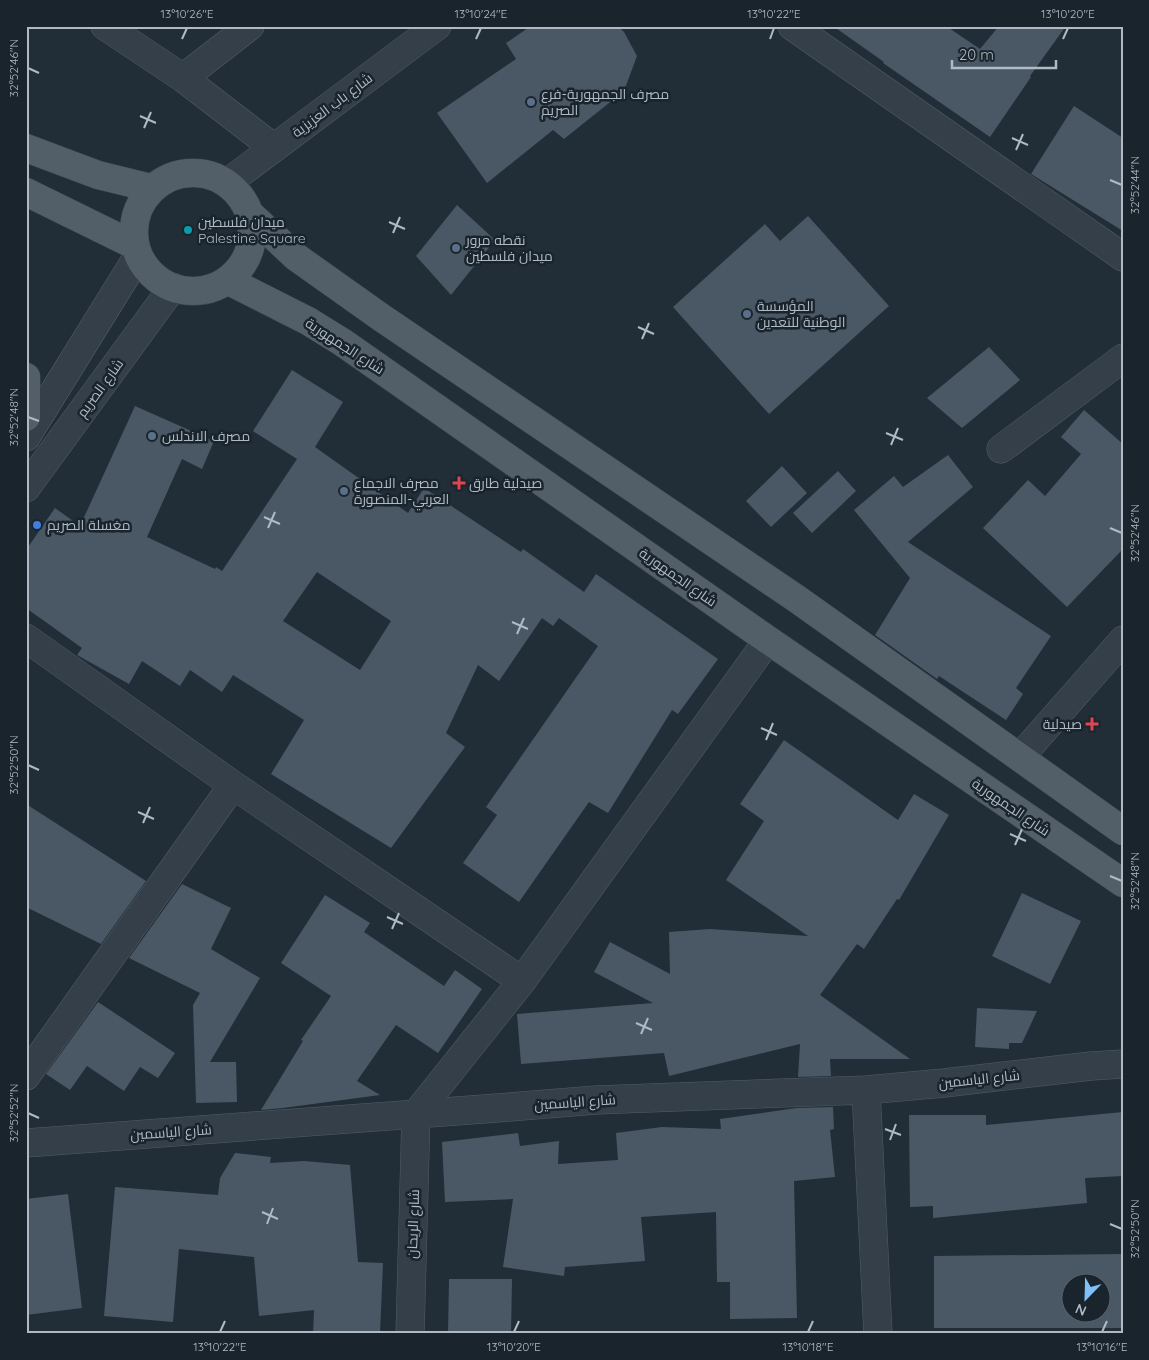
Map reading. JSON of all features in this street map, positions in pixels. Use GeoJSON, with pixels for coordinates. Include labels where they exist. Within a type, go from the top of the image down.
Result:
{"type":"FeatureCollection","features":[{"type":"Feature","properties":{"kind":"main road"},"geometry":{"type":"LineString","coordinates":[[26,148],[98,175],[151,188]]}},
{"type":"Feature","properties":{"kind":"main road"},"geometry":{"type":"LineString","coordinates":[[188,172],[208,174],[227,183],[240,196],[249,213],[252,231],[249,250],[241,266],[227,280],[210,288],[192,291],[173,287],[158,280],[147,269],[136,250],[133,225],[139,205],[151,188],[168,177],[188,172]]}},
{"type":"Feature","properties":{"kind":"main road"},"geometry":{"type":"LineString","coordinates":[[26,192],[136,250]]}},
{"type":"Feature","properties":{"kind":"main road"},"geometry":{"type":"LineString","coordinates":[[249,213],[296,257],[366,307],[789,594],[1123,831]]}},
{"type":"Feature","properties":{"kind":"main road","name":"شارع الجمهورية"},"geometry":{"type":"LineString","coordinates":[[227,280],[308,321],[342,342],[768,640],[1123,883]]}},
{"type":"Feature","properties":{"kind":"main road"},"geometry":{"type":"LineString","coordinates":[[26,377],[26,417]]}},
{"type":"Feature","properties":{"kind":"street"},"geometry":{"type":"LineString","coordinates":[[105,26],[183,78],[274,148]]}},
{"type":"Feature","properties":{"kind":"street"},"geometry":{"type":"LineString","coordinates":[[183,78],[250,26]]}},
{"type":"Feature","properties":{"kind":"street","name":"شارع باب العزيزية"},"geometry":{"type":"LineString","coordinates":[[227,183],[437,26]]}},
{"type":"Feature","properties":{"kind":"street"},"geometry":{"type":"LineString","coordinates":[[792,26],[1123,257]]}},
{"type":"Feature","properties":{"kind":"street"},"geometry":{"type":"LineString","coordinates":[[26,437],[136,250]]}},
{"type":"Feature","properties":{"kind":"street","name":"شارع الصريم"},"geometry":{"type":"LineString","coordinates":[[26,488],[173,287]]}},
{"type":"Feature","properties":{"kind":"street"},"geometry":{"type":"LineString","coordinates":[[1001,449],[1123,358]]}},
{"type":"Feature","properties":{"kind":"street"},"geometry":{"type":"LineString","coordinates":[[26,638],[233,784],[522,980]]}},
{"type":"Feature","properties":{"kind":"street"},"geometry":{"type":"LineString","coordinates":[[416,1114],[522,980],[768,640]]}},
{"type":"Feature","properties":{"kind":"street"},"geometry":{"type":"LineString","coordinates":[[1020,757],[1123,640]]}},
{"type":"Feature","properties":{"kind":"street"},"geometry":{"type":"LineString","coordinates":[[26,1076],[233,784]]}},
{"type":"Feature","properties":{"kind":"street","name":"شارع الياسمين"},"geometry":{"type":"LineString","coordinates":[[26,1143],[605,1099],[866,1090],[1123,1064]]}},
{"type":"Feature","properties":{"kind":"street"},"geometry":{"type":"LineString","coordinates":[[866,1090],[878,1334]]}},
{"type":"Feature","properties":{"kind":"street","name":"شارع الريحان"},"geometry":{"type":"LineString","coordinates":[[410,1334],[416,1114]]}},
{"type":"Feature","properties":{"kind":"building","name":"مصرف الجمهورية-فرع الصريم"},"geometry":{"type":"Polygon","coordinates":[[[531,26],[618,26],[624,32],[637,56],[624,91],[564,139],[553,130],[487,183],[437,113],[516,59],[506,43],[531,26]]]}},
{"type":"Feature","properties":{"kind":"building"},"geometry":{"type":"Polygon","coordinates":[[[833,26],[946,26],[980,49],[999,26],[1066,26],[990,137],[833,26]]]}},
{"type":"Feature","properties":{"kind":"building"},"geometry":{"type":"Polygon","coordinates":[[[1074,106],[1123,138],[1123,231],[1031,174],[1074,106]]]}},
{"type":"Feature","properties":{"kind":"building","name":"نقطه مرور ميدان فلسطين"},"geometry":{"type":"Polygon","coordinates":[[[457,205],[495,240],[451,295],[416,256],[457,205]]]}},
{"type":"Feature","properties":{"kind":"building"},"geometry":{"type":"Polygon","coordinates":[[[808,216],[889,306],[769,414],[673,307],[765,224],[780,241],[808,216]]]}},
{"type":"Feature","properties":{"kind":"building"},"geometry":{"type":"Polygon","coordinates":[[[989,347],[1020,380],[962,428],[927,398],[989,347]]]}},
{"type":"Feature","properties":{"kind":"building"},"geometry":{"type":"Polygon","coordinates":[[[292,370],[343,402],[315,447],[408,513],[424,488],[521,552],[523,549],[584,592],[596,574],[718,659],[678,714],[672,710],[608,813],[589,802],[519,902],[463,863],[497,815],[486,807],[598,646],[559,618],[553,626],[542,618],[499,681],[478,665],[446,733],[465,747],[391,848],[271,774],[304,720],[233,675],[222,692],[190,670],[180,686],[142,661],[129,684],[77,655],[82,648],[26,608],[26,550],[55,508],[80,526],[135,406],[214,441],[202,469],[182,459],[147,537],[222,571],[297,459],[253,431],[292,370]],[[317,572],[283,621],[360,670],[391,621],[317,572]]]}},
{"type":"Feature","properties":{"kind":"building"},"geometry":{"type":"Polygon","coordinates":[[[1084,410],[1123,444],[1123,549],[1067,607],[983,528],[1028,480],[1045,496],[1081,454],[1061,437],[1084,410]]]}},
{"type":"Feature","properties":{"kind":"building"},"geometry":{"type":"Polygon","coordinates":[[[948,455],[973,487],[908,542],[1051,636],[1016,688],[1023,694],[1006,720],[939,676],[937,679],[875,635],[910,578],[854,510],[894,476],[903,487],[948,455]]]}},
{"type":"Feature","properties":{"kind":"building"},"geometry":{"type":"Polygon","coordinates":[[[782,466],[807,493],[771,527],[746,501],[782,466]]]}},
{"type":"Feature","properties":{"kind":"building"},"geometry":{"type":"Polygon","coordinates":[[[838,471],[856,491],[812,533],[793,513],[838,471]]]}},
{"type":"Feature","properties":{"kind":"building"},"geometry":{"type":"Polygon","coordinates":[[[784,740],[898,820],[914,794],[949,815],[899,900],[897,899],[864,949],[857,944],[820,995],[910,1059],[830,1059],[831,1076],[798,1077],[800,1044],[669,1076],[664,1053],[521,1064],[517,1014],[653,1003],[594,972],[610,942],[670,974],[669,932],[710,929],[808,936],[726,880],[764,821],[740,804],[784,740]]]}},
{"type":"Feature","properties":{"kind":"building"},"geometry":{"type":"Polygon","coordinates":[[[26,804],[146,881],[101,944],[26,907],[26,804]]]}},
{"type":"Feature","properties":{"kind":"building"},"geometry":{"type":"Polygon","coordinates":[[[182,884],[231,908],[211,949],[260,978],[210,1062],[236,1062],[237,1102],[196,1103],[193,1005],[200,993],[129,958],[182,884]]]}},
{"type":"Feature","properties":{"kind":"building"},"geometry":{"type":"Polygon","coordinates":[[[1022,893],[1081,921],[1050,984],[992,956],[1022,893]]]}},
{"type":"Feature","properties":{"kind":"building"},"geometry":{"type":"Polygon","coordinates":[[[325,895],[370,923],[364,932],[444,986],[455,970],[482,989],[438,1053],[396,1025],[357,1081],[380,1095],[261,1110],[303,1041],[301,1040],[331,996],[281,963],[325,895]]]}},
{"type":"Feature","properties":{"kind":"building"},"geometry":{"type":"Polygon","coordinates":[[[98,1002],[175,1053],[158,1078],[140,1067],[124,1091],[87,1066],[70,1090],[46,1074],[98,1002]]]}},
{"type":"Feature","properties":{"kind":"building"},"geometry":{"type":"Polygon","coordinates":[[[977,1008],[1037,1011],[1022,1043],[1009,1043],[1009,1049],[975,1047],[977,1008]]]}},
{"type":"Feature","properties":{"kind":"building"},"geometry":{"type":"Polygon","coordinates":[[[833,1107],[834,1129],[830,1130],[835,1177],[794,1181],[797,1318],[730,1319],[730,1282],[717,1282],[716,1212],[641,1217],[645,1261],[565,1267],[564,1276],[503,1267],[513,1199],[445,1202],[442,1142],[518,1133],[520,1146],[559,1141],[558,1164],[618,1160],[616,1133],[662,1127],[721,1129],[720,1119],[796,1108],[833,1107]]]}},
{"type":"Feature","properties":{"kind":"building"},"geometry":{"type":"Polygon","coordinates":[[[1123,1112],[1123,1176],[1085,1178],[1087,1203],[933,1218],[933,1206],[910,1207],[909,1115],[986,1115],[986,1125],[1123,1112]]]}},
{"type":"Feature","properties":{"kind":"building"},"geometry":{"type":"Polygon","coordinates":[[[235,1153],[271,1157],[270,1163],[304,1161],[350,1165],[358,1262],[383,1263],[380,1334],[313,1334],[314,1310],[259,1316],[254,1257],[179,1249],[173,1322],[104,1316],[115,1187],[218,1195],[220,1178],[235,1153]]]}},
{"type":"Feature","properties":{"kind":"building"},"geometry":{"type":"Polygon","coordinates":[[[68,1194],[82,1308],[26,1315],[26,1199],[68,1194]]]}},
{"type":"Feature","properties":{"kind":"building"},"geometry":{"type":"Polygon","coordinates":[[[1123,1254],[1123,1328],[934,1328],[934,1256],[1123,1254]]]}},
{"type":"Feature","properties":{"kind":"building"},"geometry":{"type":"Polygon","coordinates":[[[449,1279],[512,1279],[511,1334],[448,1334],[449,1279]]]}},
{"type":"Feature","properties":{"kind":"place","name":"مصرف الجمهورية-فرع الصريم"},"geometry":{"type":"Point","coordinates":[531,102]}},
{"type":"Feature","properties":{"kind":"place","name":"ميدان فلسطين Palestine Square"},"geometry":{"type":"Point","coordinates":[188,230]}},
{"type":"Feature","properties":{"kind":"place","name":"نقطه مرور ميدان فلسطين"},"geometry":{"type":"Point","coordinates":[456,248]}},
{"type":"Feature","properties":{"kind":"place","name":"المؤسسة الوطنية للتعدين"},"geometry":{"type":"Point","coordinates":[747,314]}},
{"type":"Feature","properties":{"kind":"place","name":"مصرف الاندلس"},"geometry":{"type":"Point","coordinates":[152,436]}},
{"type":"Feature","properties":{"kind":"place","name":"صيدلية طارق"},"geometry":{"type":"Point","coordinates":[459,483]}},
{"type":"Feature","properties":{"kind":"place","name":"مصرف الاجماع العربي-المنصورة"},"geometry":{"type":"Point","coordinates":[344,491]}},
{"type":"Feature","properties":{"kind":"place","name":"مغسلة الصريم"},"geometry":{"type":"Point","coordinates":[37,525]}},
{"type":"Feature","properties":{"kind":"place","name":"صيدلية"},"geometry":{"type":"Point","coordinates":[1092,724]}}]}
